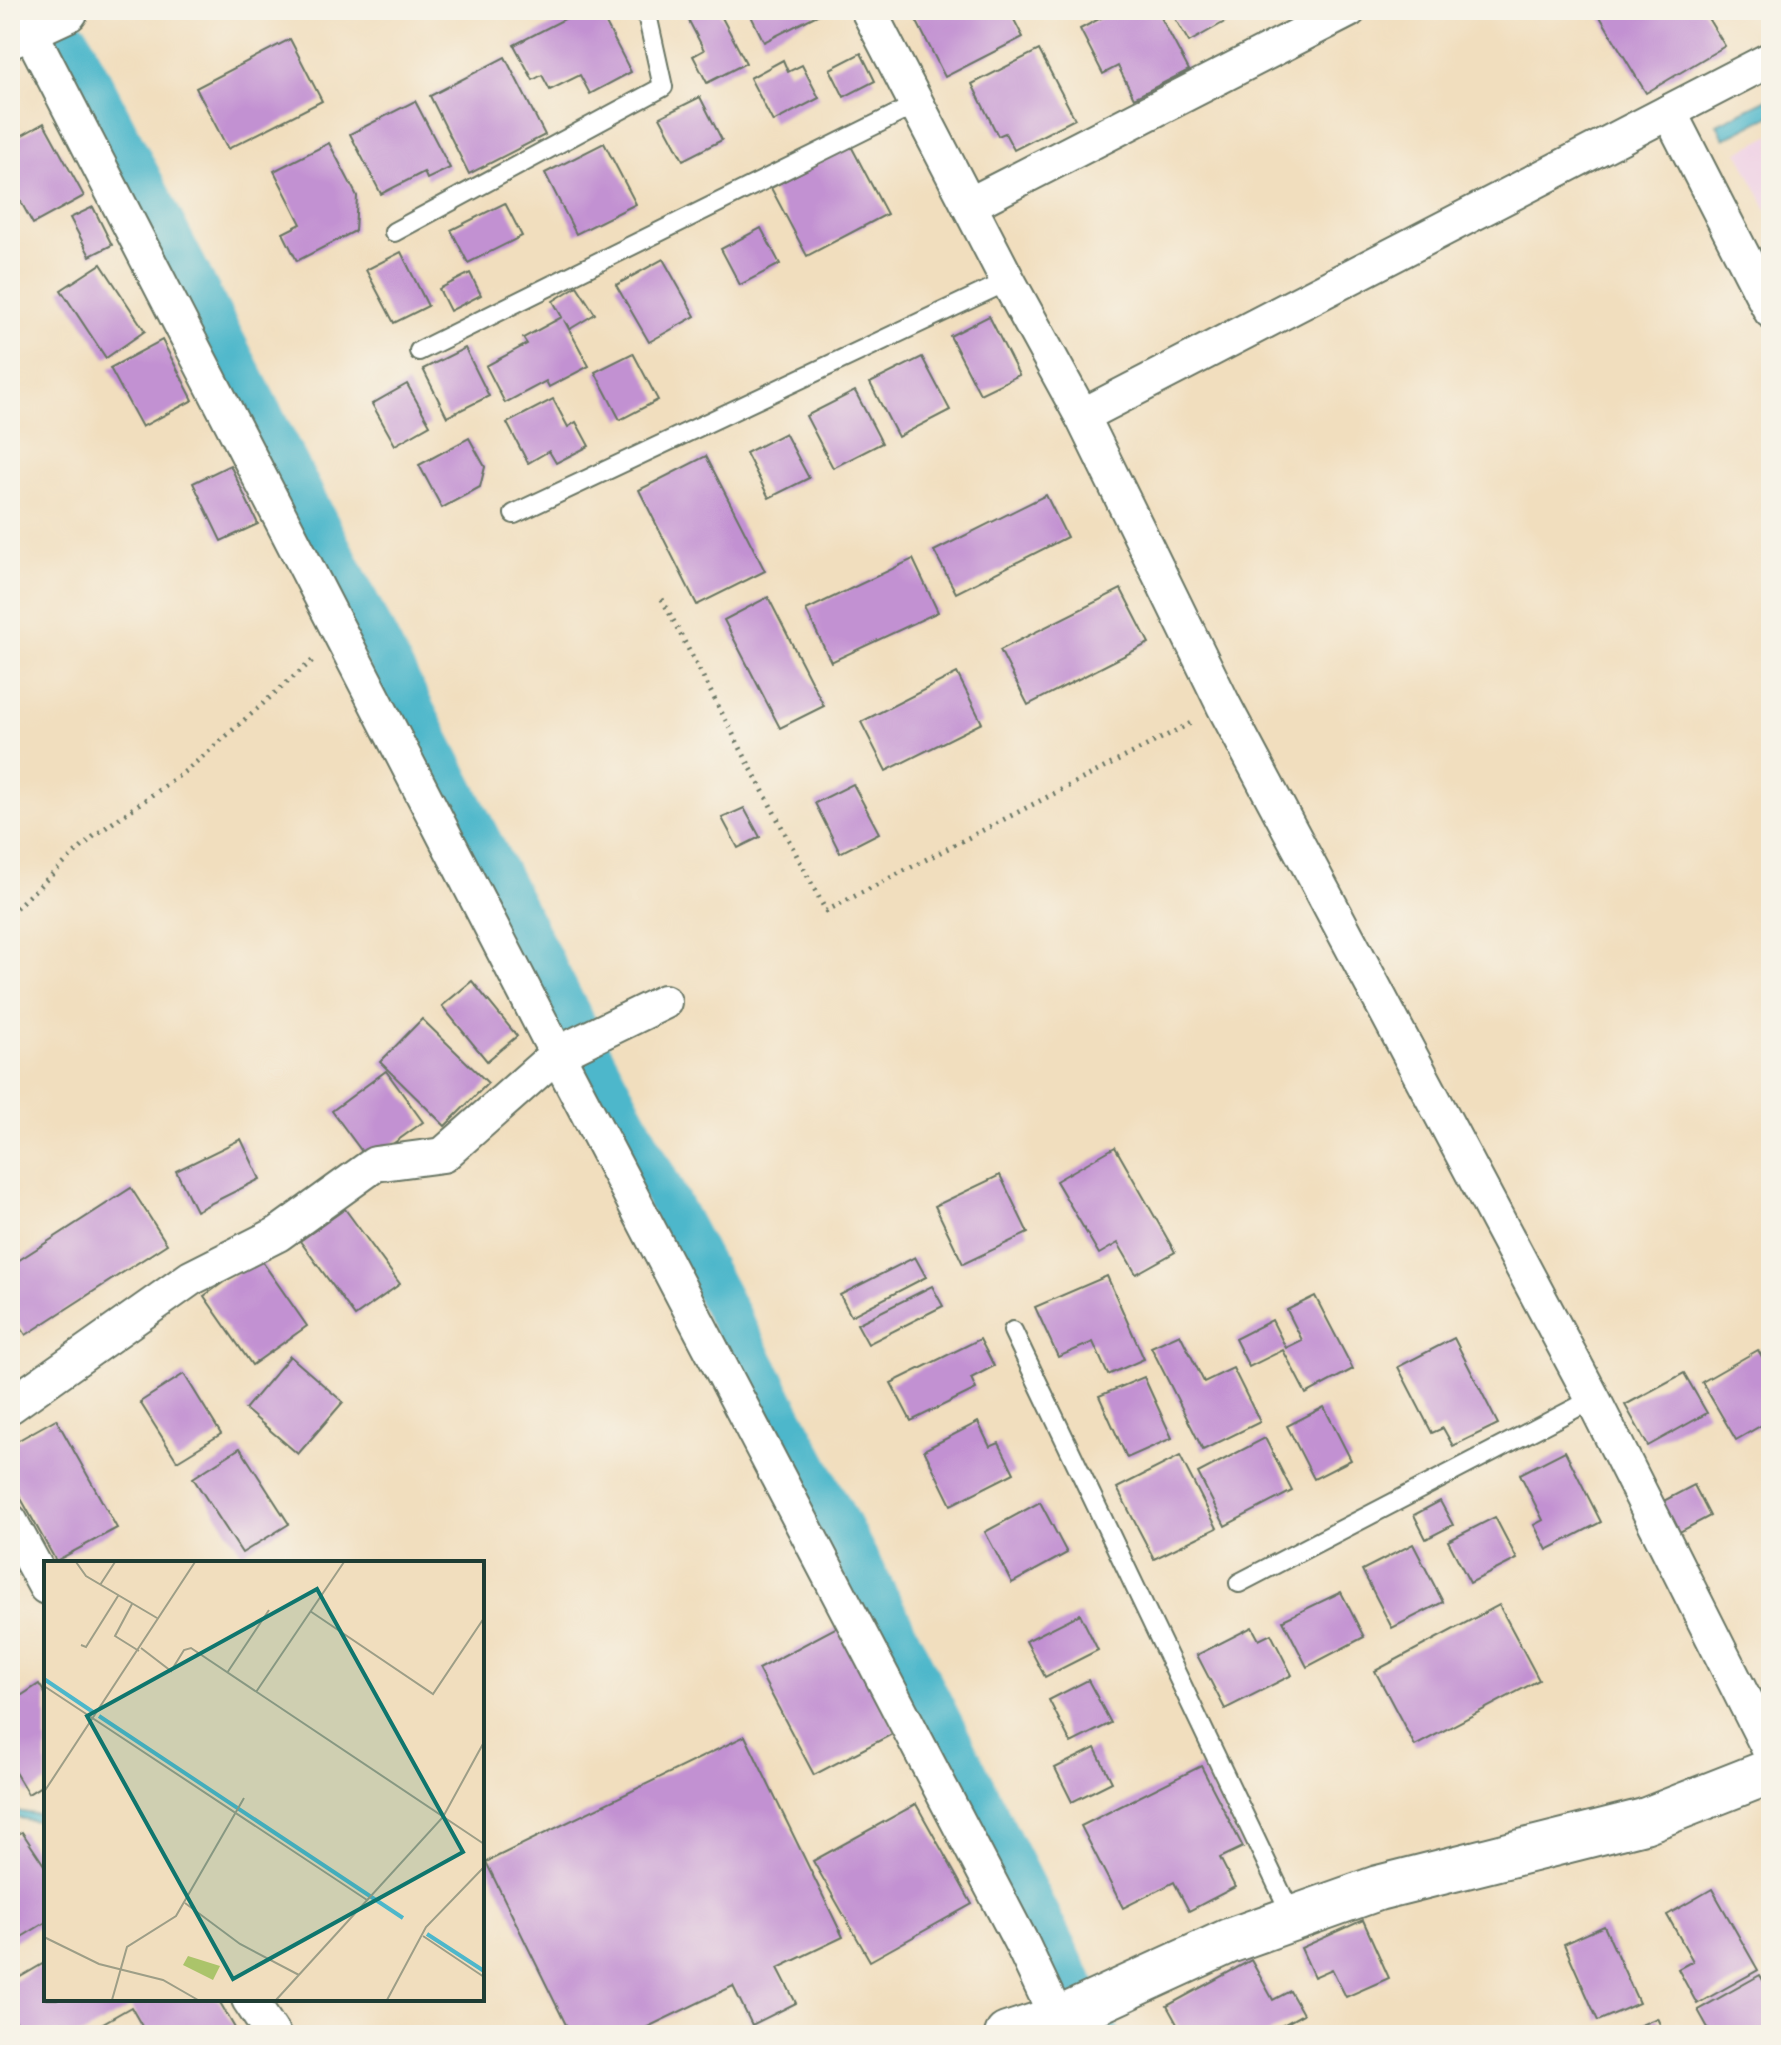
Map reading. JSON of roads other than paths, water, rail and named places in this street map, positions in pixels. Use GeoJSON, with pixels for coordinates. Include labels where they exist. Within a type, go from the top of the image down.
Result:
{"type":"FeatureCollection","features":[{"type":"Feature","properties":{"kind":"street"},"geometry":{"type":"LineString","coordinates":[[868,10],[1008,281],[1082,416],[1224,706],[1593,1399],[1771,1753]]}},
{"type":"Feature","properties":{"kind":"street"},"geometry":{"type":"LineString","coordinates":[[969,205],[1349,10]]}},
{"type":"Feature","properties":{"kind":"street"},"geometry":{"type":"LineString","coordinates":[[31,21],[557,1054],[1022,1944],[1067,2023]]}},
{"type":"Feature","properties":{"kind":"street"},"geometry":{"type":"LineString","coordinates":[[1082,416],[1771,59]]}},
{"type":"Feature","properties":{"kind":"street"},"geometry":{"type":"LineString","coordinates":[[1669,112],[1771,311]]}},
{"type":"Feature","properties":{"kind":"street"},"geometry":{"type":"LineString","coordinates":[[10,1406],[191,1278],[278,1234],[375,1164],[443,1155],[557,1054],[664,1002]]}},
{"type":"Feature","properties":{"kind":"street"},"geometry":{"type":"LineString","coordinates":[[10,1521],[44,1583]]}},
{"type":"Feature","properties":{"kind":"street"},"geometry":{"type":"LineString","coordinates":[[1007,2035],[1067,2023],[1229,1941],[1378,1888],[1644,1821],[1771,1771]]}},
{"type":"Feature","properties":{"kind":"street"},"geometry":{"type":"LineString","coordinates":[[250,2001],[273,2035]]}},
{"type":"Feature","properties":{"kind":"lane"},"geometry":{"type":"LineString","coordinates":[[394,232],[663,87],[646,10]]}},
{"type":"Feature","properties":{"kind":"lane"},"geometry":{"type":"LineString","coordinates":[[419,351],[917,104]]}},
{"type":"Feature","properties":{"kind":"lane"},"geometry":{"type":"LineString","coordinates":[[514,514],[1008,281]]}},
{"type":"Feature","properties":{"kind":"lane"},"geometry":{"type":"LineString","coordinates":[[1013,1331],[1293,1918]]}},
{"type":"Feature","properties":{"kind":"lane"},"geometry":{"type":"LineString","coordinates":[[1239,1583],[1593,1399]]}},
{"type":"Feature","properties":{"kind":"water"},"geometry":{"type":"Polygon","coordinates":[[[1771,97],[1771,115],[1724,139],[1717,124],[1771,97]]]}},
{"type":"Feature","properties":{"kind":"water"},"geometry":{"type":"Polygon","coordinates":[[[10,1810],[40,1815],[44,1812],[43,1822],[10,1817],[10,1810]]]}},
{"type":"Feature","properties":{"kind":"waterway"},"geometry":{"type":"LineString","coordinates":[[70,41],[564,1003],[887,1615],[1099,2035]]}}]}
